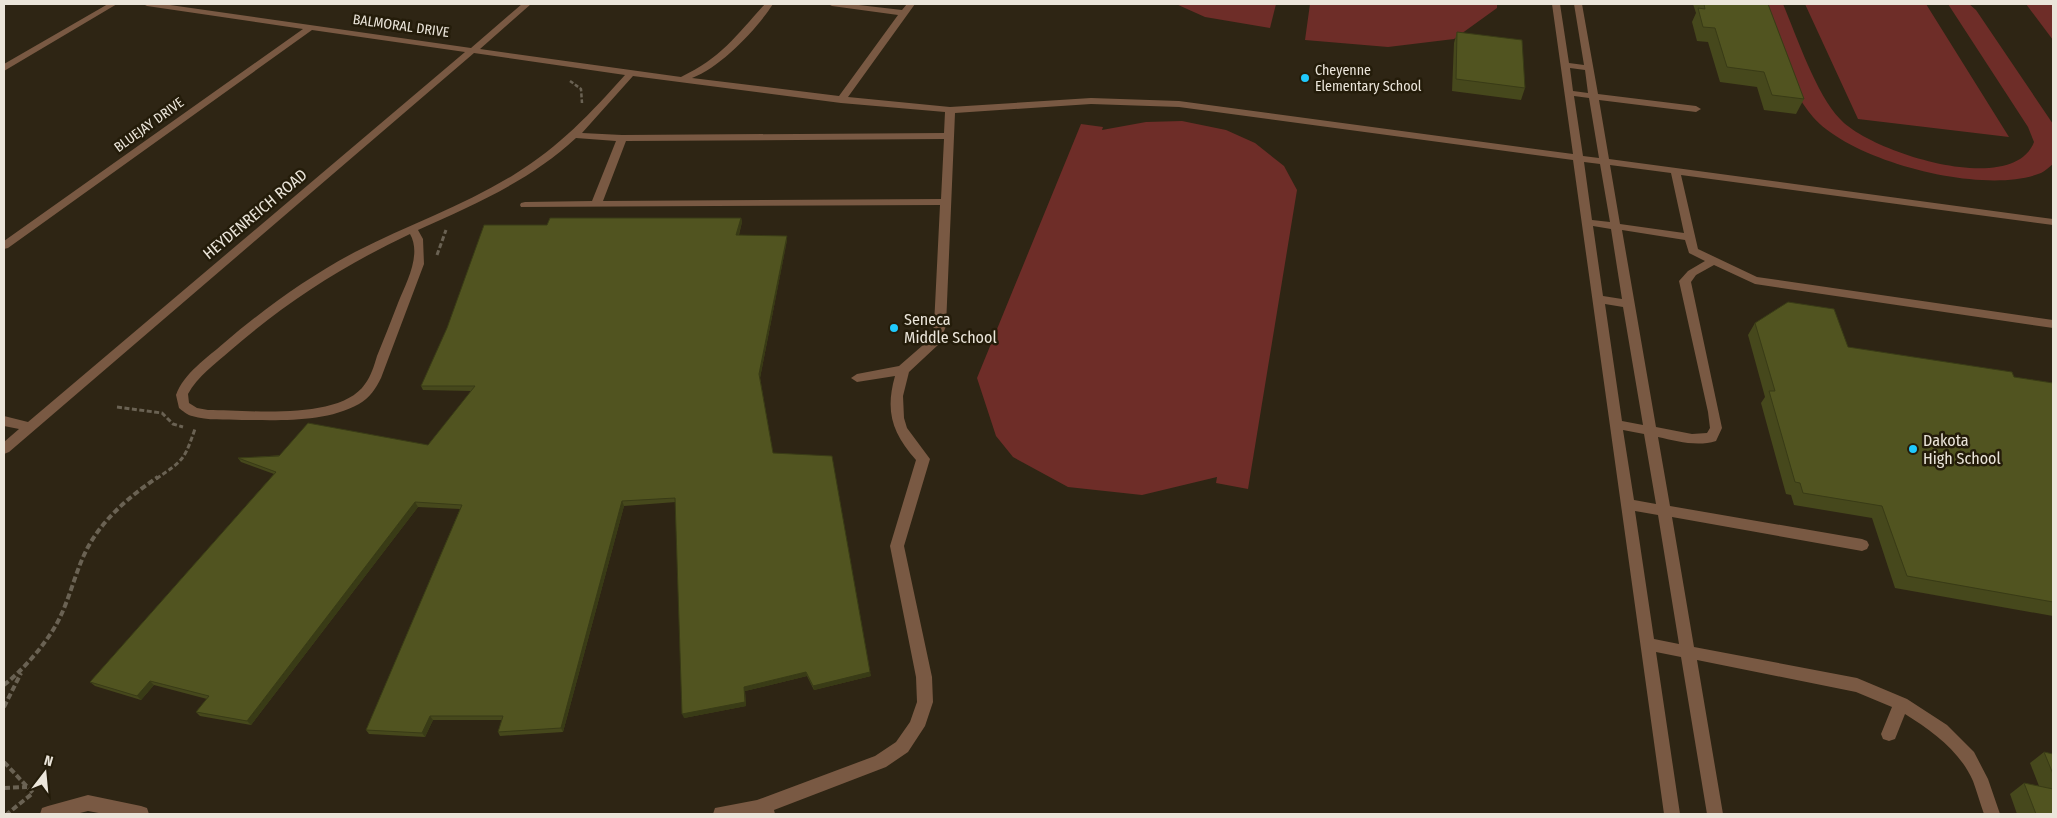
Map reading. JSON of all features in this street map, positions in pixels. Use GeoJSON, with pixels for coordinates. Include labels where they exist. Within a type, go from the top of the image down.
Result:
{"type":"FeatureCollection","features":[{"type":"Feature","properties":{"kind":"street"},"geometry":{"type":"LineString","coordinates":[[4,68],[113,4]]}},
{"type":"Feature","properties":{"kind":"street","name":"BALMORAL DRIVE"},"geometry":{"type":"LineString","coordinates":[[147,4],[631,73],[842,100],[950,110],[1123,101],[1179,104],[2053,222]]}},
{"type":"Feature","properties":{"kind":"street","name":"HEYDENREICH ROAD"},"geometry":{"type":"LineString","coordinates":[[4,449],[527,4]]}},
{"type":"Feature","properties":{"kind":"street"},"geometry":{"type":"LineString","coordinates":[[680,79],[694,76],[712,66],[769,4]]}},
{"type":"Feature","properties":{"kind":"street"},"geometry":{"type":"LineString","coordinates":[[832,4],[904,13]]}},
{"type":"Feature","properties":{"kind":"street"},"geometry":{"type":"LineString","coordinates":[[842,100],[911,4]]}},
{"type":"Feature","properties":{"kind":"street"},"geometry":{"type":"LineString","coordinates":[[1556,4],[1672,814]]}},
{"type":"Feature","properties":{"kind":"street"},"geometry":{"type":"LineString","coordinates":[[1578,4],[1715,814]]}},
{"type":"Feature","properties":{"kind":"street","name":"BLUEJAY DRIVE"},"geometry":{"type":"LineString","coordinates":[[4,246],[311,27]]}},
{"type":"Feature","properties":{"kind":"street"},"geometry":{"type":"LineString","coordinates":[[1565,65],[1590,68]]}},
{"type":"Feature","properties":{"kind":"street"},"geometry":{"type":"LineString","coordinates":[[412,229],[418,239],[419,264],[375,378],[368,391],[355,402],[337,410],[317,413],[208,415],[193,412],[183,405],[182,394],[191,381],[245,331],[274,308],[331,270],[358,255],[520,176],[574,135],[631,73]]}},
{"type":"Feature","properties":{"kind":"street"},"geometry":{"type":"LineString","coordinates":[[1568,92],[1696,109]]}},
{"type":"Feature","properties":{"kind":"street"},"geometry":{"type":"LineString","coordinates":[[721,814],[762,811],[880,762],[902,747],[917,726],[925,702],[924,678],[897,546],[923,459],[907,442],[899,426],[897,390],[903,370],[935,341],[940,326],[950,110]]}},
{"type":"Feature","properties":{"kind":"street"},"geometry":{"type":"LineString","coordinates":[[574,135],[622,138],[949,136]]}},
{"type":"Feature","properties":{"kind":"street"},"geometry":{"type":"LineString","coordinates":[[596,204],[622,138]]}},
{"type":"Feature","properties":{"kind":"street"},"geometry":{"type":"LineString","coordinates":[[1676,171],[1694,251],[1755,280],[2053,324]]}},
{"type":"Feature","properties":{"kind":"street"},"geometry":{"type":"LineString","coordinates":[[525,205],[946,202]]}},
{"type":"Feature","properties":{"kind":"street"},"geometry":{"type":"LineString","coordinates":[[1587,222],[1690,237]]}},
{"type":"Feature","properties":{"kind":"street"},"geometry":{"type":"LineString","coordinates":[[1616,424],[1692,439],[1711,438],[1716,428],[1685,281],[1692,273],[1714,261]]}},
{"type":"Feature","properties":{"kind":"street"},"geometry":{"type":"LineString","coordinates":[[1598,299],[1630,304]]}},
{"type":"Feature","properties":{"kind":"street"},"geometry":{"type":"LineString","coordinates":[[857,378],[903,370]]}},
{"type":"Feature","properties":{"kind":"street"},"geometry":{"type":"LineString","coordinates":[[4,421],[30,427]]}},
{"type":"Feature","properties":{"kind":"street"},"geometry":{"type":"LineString","coordinates":[[1627,504],[1862,545]]}},
{"type":"Feature","properties":{"kind":"street"},"geometry":{"type":"LineString","coordinates":[[1647,644],[1857,685],[1901,704],[1928,719],[1959,745],[1978,774],[1992,814]]}},
{"type":"Feature","properties":{"kind":"street"},"geometry":{"type":"LineString","coordinates":[[1889,734],[1901,704]]}},
{"type":"Feature","properties":{"kind":"street"},"geometry":{"type":"LineString","coordinates":[[48,814],[88,803],[142,814]]}},
{"type":"Feature","properties":{"kind":"path"},"geometry":{"type":"LineString","coordinates":[[566,80],[577,84],[581,89],[583,95],[582,103]]}},
{"type":"Feature","properties":{"kind":"path"},"geometry":{"type":"LineString","coordinates":[[436,257],[449,225]]}},
{"type":"Feature","properties":{"kind":"path"},"geometry":{"type":"LineString","coordinates":[[117,407],[162,413],[173,424],[195,429],[205,429]]}},
{"type":"Feature","properties":{"kind":"path"},"geometry":{"type":"LineString","coordinates":[[4,708],[21,672],[56,624],[88,547],[99,531],[125,502],[140,489],[177,465],[185,457],[195,429]]}},
{"type":"Feature","properties":{"kind":"path"},"geometry":{"type":"LineString","coordinates":[[4,685],[21,672]]}},
{"type":"Feature","properties":{"kind":"path"},"geometry":{"type":"LineString","coordinates":[[4,762],[33,793],[8,814]]}},
{"type":"Feature","properties":{"kind":"path"},"geometry":{"type":"LineString","coordinates":[[4,788],[27,787]]}},
{"type":"Feature","properties":{"kind":"shaded area"},"geometry":{"type":"Polygon","coordinates":[[[1176,4],[1276,4],[1270,28],[1205,17],[1176,4]]]}},
{"type":"Feature","properties":{"kind":"shaded area"},"geometry":{"type":"Polygon","coordinates":[[[1310,4],[1497,4],[1497,8],[1454,39],[1388,47],[1305,40],[1310,4]]]}},
{"type":"Feature","properties":{"kind":"shaded area"},"geometry":{"type":"Polygon","coordinates":[[[1759,4],[1783,4],[1823,95],[1840,119],[1856,132],[1909,156],[1940,164],[1971,168],[1999,167],[2021,158],[2034,142],[2028,127],[1948,4],[1969,4],[1976,10],[2053,124],[2053,164],[2041,173],[2017,179],[1987,180],[1955,177],[1921,170],[1888,161],[1857,148],[1832,133],[1813,117],[1805,106],[1789,79],[1759,4]]]}},
{"type":"Feature","properties":{"kind":"shaded area"},"geometry":{"type":"Polygon","coordinates":[[[1805,4],[1926,4],[2009,137],[1858,119],[1805,4]]]}},
{"type":"Feature","properties":{"kind":"shaded area"},"geometry":{"type":"Polygon","coordinates":[[[2026,4],[2053,4],[2053,40],[2026,4]]]}},
{"type":"Feature","properties":{"kind":"shaded area"},"geometry":{"type":"Polygon","coordinates":[[[1182,121],[1226,130],[1255,143],[1284,166],[1297,190],[1248,489],[1216,483],[1217,477],[1142,495],[1068,487],[1013,457],[996,436],[977,378],[1081,124],[1103,127],[1102,130],[1146,122],[1182,121]]]}},
{"type":"Feature","properties":{"kind":"building"},"geometry":{"type":"Polygon","coordinates":[[[1704,4],[1768,4],[1804,99],[1772,95],[1764,72],[1727,67],[1715,28],[1703,27],[1698,8],[1705,9],[1704,4]]]}},
{"type":"Feature","properties":{"kind":"building"},"geometry":{"type":"Polygon","coordinates":[[[1457,32],[1522,40],[1525,88],[1456,79],[1457,32]]]}},
{"type":"Feature","properties":{"kind":"building"},"geometry":{"type":"Polygon","coordinates":[[[550,218],[741,218],[736,235],[787,236],[759,374],[773,453],[832,456],[870,672],[813,686],[806,672],[744,687],[745,702],[682,714],[675,498],[622,501],[561,728],[498,732],[503,716],[430,716],[422,733],[366,730],[462,505],[415,502],[247,721],[196,712],[209,696],[150,681],[137,696],[90,682],[276,472],[238,458],[279,456],[308,423],[428,445],[475,386],[421,386],[447,328],[484,225],[547,225],[550,218]]]}},
{"type":"Feature","properties":{"kind":"building","name":"Dakota High School"},"geometry":{"type":"Polygon","coordinates":[[[1788,302],[1834,309],[1848,347],[2012,372],[2014,377],[2053,383],[2053,602],[1907,576],[1882,506],[1803,493],[1800,483],[1795,482],[1769,391],[1775,391],[1755,323],[1788,302]]]}},
{"type":"Feature","properties":{"kind":"building"},"geometry":{"type":"Polygon","coordinates":[[[2044,752],[2053,754],[2053,774],[2044,752]]]}},
{"type":"Feature","properties":{"kind":"building"},"geometry":{"type":"Polygon","coordinates":[[[2024,783],[2053,789],[2053,814],[2036,814],[2024,783]]]}},
{"type":"Feature","properties":{"kind":"place","name":"Cheyenne Elementary School"},"geometry":{"type":"Point","coordinates":[1305,78]}},
{"type":"Feature","properties":{"kind":"place","name":"Seneca Middle School"},"geometry":{"type":"Point","coordinates":[894,328]}},
{"type":"Feature","properties":{"kind":"place","name":"Dakota High School"},"geometry":{"type":"Point","coordinates":[1913,449]}}]}
